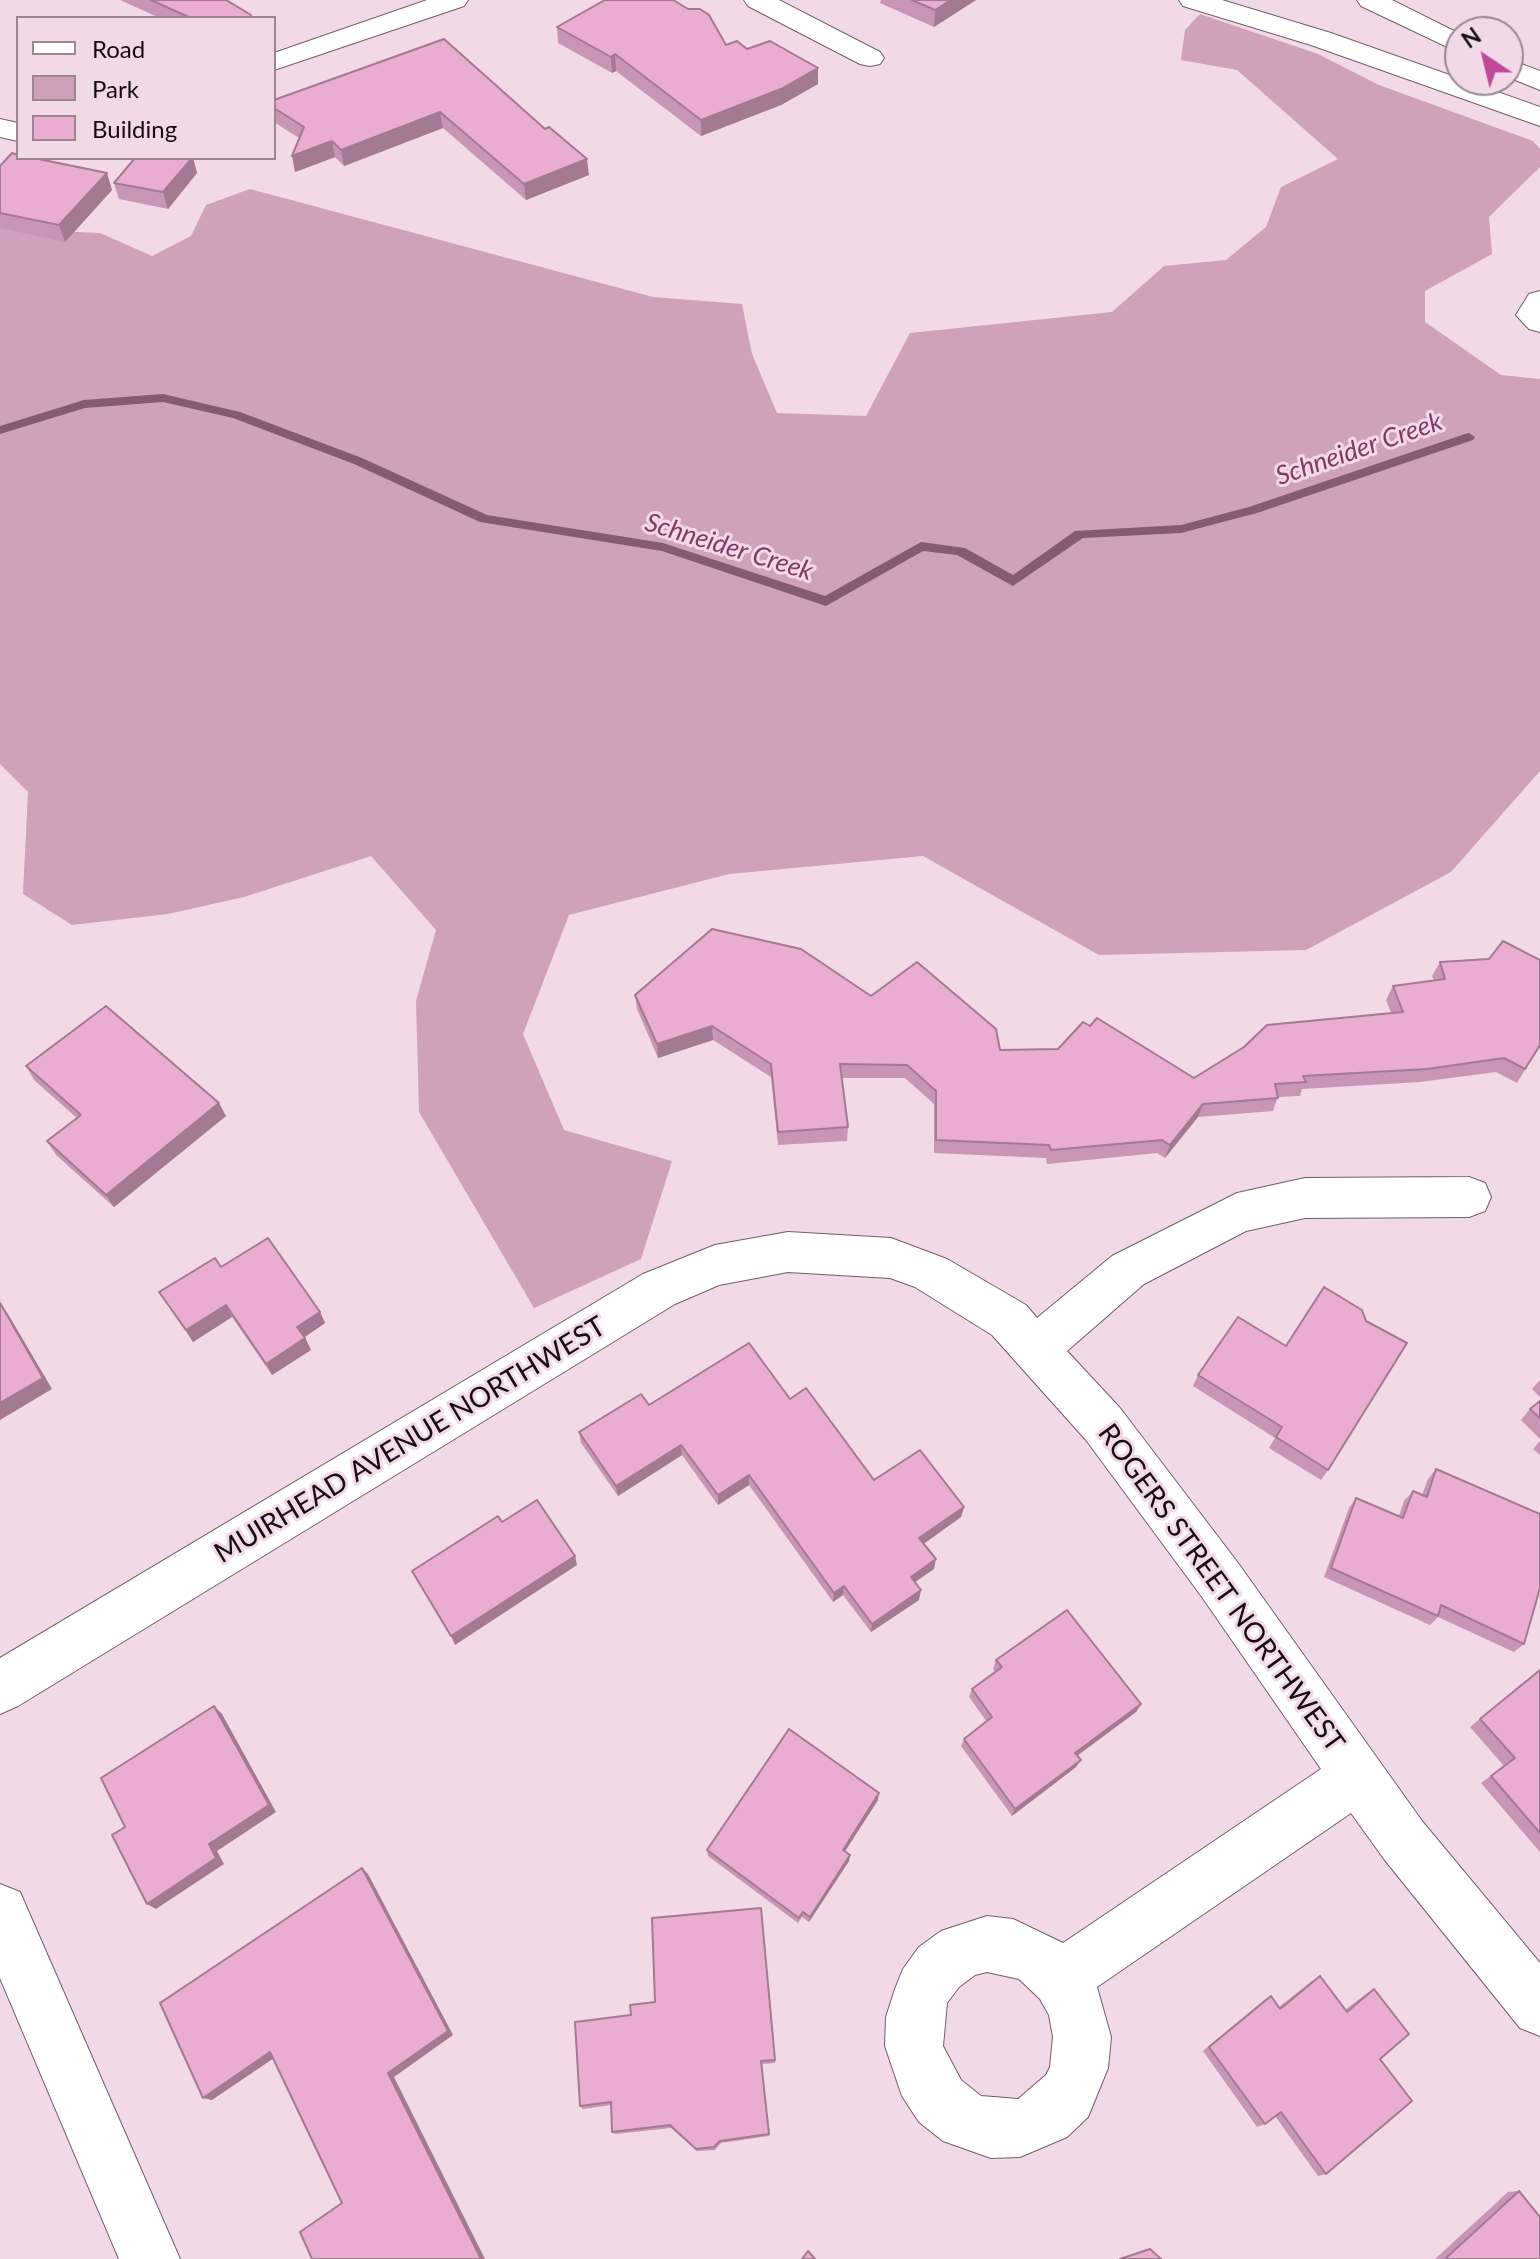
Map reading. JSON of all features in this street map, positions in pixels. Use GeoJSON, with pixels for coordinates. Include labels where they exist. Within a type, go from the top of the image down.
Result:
{"type":"FeatureCollection","features":[{"type":"Feature","properties":{"kind":"street"},"geometry":{"type":"LineString","coordinates":[[276,61],[454,0]]}},
{"type":"Feature","properties":{"kind":"street"},"geometry":{"type":"LineString","coordinates":[[758,0],[870,58]]}},
{"type":"Feature","properties":{"kind":"street"},"geometry":{"type":"LineString","coordinates":[[1193,0],[1321,39],[1540,117]]}},
{"type":"Feature","properties":{"kind":"street"},"geometry":{"type":"LineString","coordinates":[[1371,0],[1444,37]]}},
{"type":"Feature","properties":{"kind":"street"},"geometry":{"type":"LineString","coordinates":[[1540,301],[1532,315],[1540,322]]}},
{"type":"Feature","properties":{"kind":"street"},"geometry":{"type":"LineString","coordinates":[[1035,1349],[1128,1270],[1237,1213],[1305,1198],[1469,1197]]}},
{"type":"Feature","properties":{"kind":"street","name":"MUIRHEAD AVENUE NORTHWEST"},"geometry":{"type":"LineString","coordinates":[[0,1688],[659,1289],[715,1265],[788,1252],[840,1252]]}},
{"type":"Feature","properties":{"kind":"street","name":"ROGERS STREET NORTHWEST"},"geometry":{"type":"LineString","coordinates":[[840,1252],[891,1258],[931,1273],[1009,1320],[1103,1424],[1220,1580],[1403,1840],[1540,2008]]}},
{"type":"Feature","properties":{"kind":"street"},"geometry":{"type":"LineString","coordinates":[[1060,1979],[1358,1776]]}},
{"type":"Feature","properties":{"kind":"street"},"geometry":{"type":"LineString","coordinates":[[0,1912],[150,2259]]}},
{"type":"Feature","properties":{"kind":"green space"},"geometry":{"type":"Polygon","coordinates":[[[1200,14],[1318,54],[1379,85],[1533,141],[1540,149],[1540,167],[1489,217],[1492,254],[1425,291],[1425,322],[1501,375],[1540,379],[1540,771],[1451,872],[1306,950],[1099,955],[923,856],[729,874],[569,915],[523,1034],[564,1130],[672,1161],[641,1259],[534,1308],[419,1112],[416,1001],[436,930],[371,856],[244,897],[168,914],[72,925],[23,894],[28,792],[0,764],[0,224],[28,230],[100,233],[152,256],[191,236],[206,205],[250,189],[653,297],[742,304],[752,354],[777,413],[866,416],[910,333],[1112,312],[1164,266],[1226,260],[1266,227],[1281,187],[1338,159],[1237,70],[1181,60],[1185,30],[1200,14]]]}},
{"type":"Feature","properties":{"kind":"building"},"geometry":{"type":"Polygon","coordinates":[[[151,0],[226,0],[251,15],[251,16],[187,16],[151,0]]]}},
{"type":"Feature","properties":{"kind":"building"},"geometry":{"type":"Polygon","coordinates":[[[605,0],[673,0],[688,9],[700,9],[709,15],[726,45],[737,41],[747,49],[770,41],[818,68],[781,89],[701,120],[615,54],[611,57],[557,27],[605,0]]]}},
{"type":"Feature","properties":{"kind":"building"},"geometry":{"type":"Polygon","coordinates":[[[912,0],[951,0],[935,10],[912,0]]]}},
{"type":"Feature","properties":{"kind":"building"},"geometry":{"type":"Polygon","coordinates":[[[444,39],[545,129],[549,127],[587,159],[524,184],[440,112],[341,150],[332,141],[292,156],[304,127],[276,109],[276,99],[444,39]]]}},
{"type":"Feature","properties":{"kind":"building"},"geometry":{"type":"Polygon","coordinates":[[[12,153],[16,154],[16,160],[44,160],[107,173],[59,225],[0,213],[0,166],[12,153]]]}},
{"type":"Feature","properties":{"kind":"building"},"geometry":{"type":"Polygon","coordinates":[[[133,160],[190,160],[163,192],[114,183],[133,160]]]}},
{"type":"Feature","properties":{"kind":"building"},"geometry":{"type":"Polygon","coordinates":[[[712,929],[801,949],[871,996],[917,962],[996,1029],[1000,1050],[1058,1049],[1083,1022],[1090,1026],[1097,1018],[1194,1078],[1244,1047],[1267,1025],[1403,1012],[1393,986],[1445,979],[1440,962],[1489,959],[1503,941],[1540,960],[1540,1045],[1525,1069],[1504,1058],[1427,1069],[1303,1076],[1306,1082],[1275,1084],[1278,1098],[1203,1104],[1170,1145],[1162,1140],[1051,1150],[1049,1145],[936,1140],[936,1091],[907,1065],[840,1064],[848,1127],[778,1132],[771,1064],[712,1026],[657,1044],[635,995],[712,929]]]}},
{"type":"Feature","properties":{"kind":"building"},"geometry":{"type":"Polygon","coordinates":[[[106,1006],[219,1103],[106,1195],[47,1141],[81,1115],[26,1066],[106,1006]]]}},
{"type":"Feature","properties":{"kind":"building"},"geometry":{"type":"Polygon","coordinates":[[[268,1238],[320,1312],[297,1327],[305,1338],[266,1364],[226,1305],[186,1330],[159,1292],[215,1258],[221,1267],[268,1238]]]}},
{"type":"Feature","properties":{"kind":"building"},"geometry":{"type":"Polygon","coordinates":[[[1324,1287],[1362,1310],[1366,1321],[1407,1343],[1328,1470],[1276,1437],[1282,1427],[1198,1375],[1238,1317],[1286,1346],[1324,1287]]]}},
{"type":"Feature","properties":{"kind":"building"},"geometry":{"type":"Polygon","coordinates":[[[0,1303],[43,1378],[0,1403],[0,1303]]]}},
{"type":"Feature","properties":{"kind":"building"},"geometry":{"type":"Polygon","coordinates":[[[749,1343],[790,1399],[806,1388],[874,1480],[920,1450],[964,1507],[919,1538],[936,1559],[911,1577],[921,1590],[872,1624],[844,1586],[834,1593],[749,1475],[718,1495],[681,1445],[616,1486],[579,1432],[641,1394],[649,1405],[749,1343]]]}},
{"type":"Feature","properties":{"kind":"building"},"geometry":{"type":"Polygon","coordinates":[[[1540,1401],[1540,1418],[1530,1409],[1540,1401]]]}},
{"type":"Feature","properties":{"kind":"building"},"geometry":{"type":"Polygon","coordinates":[[[1436,1469],[1540,1514],[1540,1588],[1524,1644],[1441,1605],[1438,1616],[1331,1568],[1356,1498],[1403,1518],[1413,1491],[1427,1497],[1436,1469]]]}},
{"type":"Feature","properties":{"kind":"building"},"geometry":{"type":"Polygon","coordinates":[[[537,1500],[575,1556],[451,1636],[412,1571],[498,1516],[502,1522],[537,1500]]]}},
{"type":"Feature","properties":{"kind":"building"},"geometry":{"type":"Polygon","coordinates":[[[1067,1610],[1141,1704],[1075,1753],[1081,1760],[1015,1809],[964,1739],[992,1717],[972,1689],[1002,1667],[996,1660],[1067,1610]]]}},
{"type":"Feature","properties":{"kind":"building"},"geometry":{"type":"Polygon","coordinates":[[[1540,1670],[1540,1833],[1491,1776],[1515,1758],[1480,1719],[1540,1670]]]}},
{"type":"Feature","properties":{"kind":"building"},"geometry":{"type":"Polygon","coordinates":[[[214,1706],[269,1805],[209,1844],[216,1858],[147,1904],[112,1835],[125,1827],[101,1778],[214,1706]]]}},
{"type":"Feature","properties":{"kind":"building"},"geometry":{"type":"Polygon","coordinates":[[[789,1729],[879,1793],[843,1850],[850,1855],[810,1917],[803,1912],[799,1918],[707,1850],[789,1729]]]}},
{"type":"Feature","properties":{"kind":"building"},"geometry":{"type":"Polygon","coordinates":[[[362,1868],[448,2031],[388,2073],[481,2259],[312,2259],[300,2232],[342,2203],[270,2052],[203,2098],[160,2003],[362,1868]]]}},
{"type":"Feature","properties":{"kind":"building"},"geometry":{"type":"Polygon","coordinates":[[[761,1908],[775,2060],[761,2061],[769,2134],[720,2141],[714,2147],[696,2149],[670,2125],[612,2132],[611,2102],[580,2106],[575,2022],[631,2015],[630,2005],[655,2002],[652,1918],[761,1908]]]}},
{"type":"Feature","properties":{"kind":"building"},"geometry":{"type":"Polygon","coordinates":[[[1320,1976],[1347,2012],[1374,1989],[1409,2034],[1380,2059],[1412,2101],[1326,2174],[1281,2112],[1265,2124],[1209,2047],[1271,1996],[1280,2009],[1320,1976]]]}},
{"type":"Feature","properties":{"kind":"building"},"geometry":{"type":"Polygon","coordinates":[[[1519,2191],[1540,2217],[1540,2259],[1445,2259],[1519,2191]]]}},
{"type":"Feature","properties":{"kind":"building"},"geometry":{"type":"Polygon","coordinates":[[[1150,2249],[1161,2259],[1120,2259],[1150,2249]]]}},
{"type":"Feature","properties":{"kind":"building"},"geometry":{"type":"Polygon","coordinates":[[[808,2251],[815,2259],[802,2259],[808,2251]]]}},
{"type":"Feature","properties":{"kind":"waterway","name":"Schneider Creek"},"geometry":{"type":"LineString","coordinates":[[0,430],[84,404],[163,398],[236,415],[358,461],[484,519],[663,547],[826,601],[921,546],[960,551],[1013,581],[1080,534],[1181,529],[1253,510],[1469,437]]}}]}
